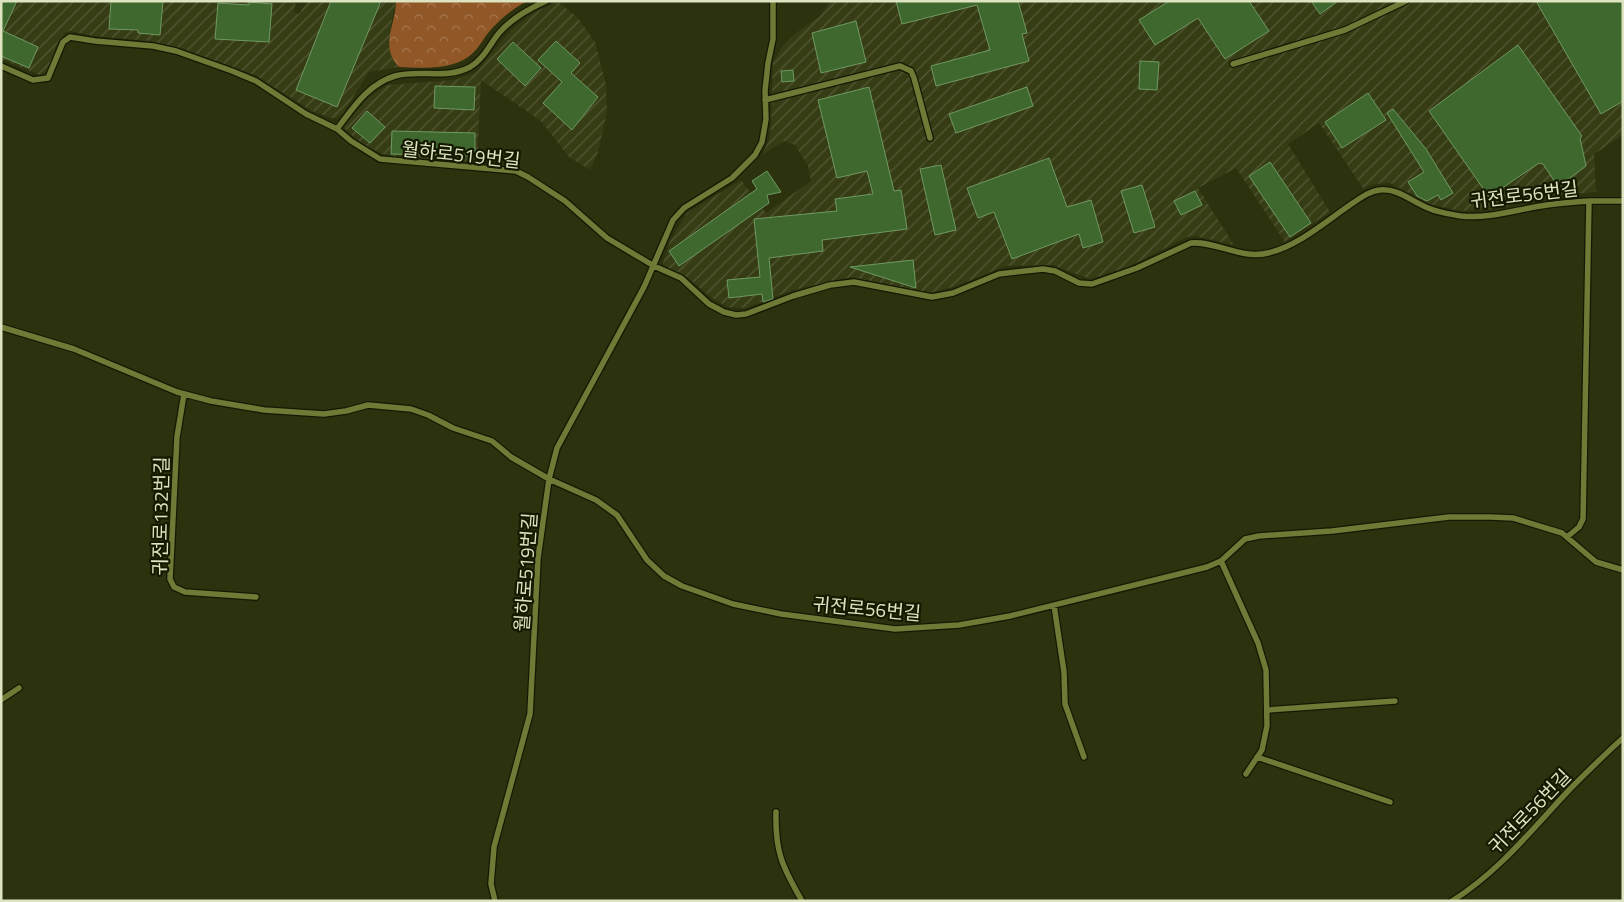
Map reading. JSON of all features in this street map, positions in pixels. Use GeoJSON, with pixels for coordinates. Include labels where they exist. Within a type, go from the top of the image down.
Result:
{"type":"FeatureCollection","features":[{"type":"Feature","properties":{"kind":"lane"},"geometry":{"type":"LineString","coordinates":[[336,129],[364,94],[376,84],[396,76],[450,73],[471,67],[478,61],[506,25],[546,1]]}},
{"type":"Feature","properties":{"kind":"lane","name":"월하로519번길"},"geometry":{"type":"LineString","coordinates":[[494,901],[491,884],[494,847],[530,714],[538,558],[549,479],[557,448],[615,343],[654,266],[673,220],[684,208],[732,178],[755,154],[762,142],[766,119],[765,100],[768,64],[773,39],[773,1]]}},
{"type":"Feature","properties":{"kind":"lane"},"geometry":{"type":"LineString","coordinates":[[1233,64],[1345,30],[1406,1]]}},
{"type":"Feature","properties":{"kind":"lane","name":"월하로519번길"},"geometry":{"type":"LineString","coordinates":[[1,66],[33,80],[48,78],[62,42],[70,37],[153,46],[176,52],[256,81],[306,114],[336,129],[380,159],[516,171],[565,201],[607,238],[654,266],[681,278],[709,304],[724,312],[736,315],[746,314],[802,293],[830,285],[854,282],[932,297],[952,293],[999,274],[1043,269],[1054,271],[1080,283],[1092,284]]}},
{"type":"Feature","properties":{"kind":"lane"},"geometry":{"type":"LineString","coordinates":[[765,100],[900,66],[911,71],[914,78],[930,138]]}},
{"type":"Feature","properties":{"kind":"lane","name":"귀전로56번길"},"geometry":{"type":"LineString","coordinates":[[1092,284],[1137,268],[1191,243],[1238,253],[1255,255],[1268,253],[1294,242],[1364,195],[1378,190],[1389,190],[1426,208],[1444,214],[1464,216],[1493,216],[1548,204],[1589,201],[1583,519],[1580,527],[1567,538]]}},
{"type":"Feature","properties":{"kind":"lane"},"geometry":{"type":"LineString","coordinates":[[1589,201],[1623,201]]}},
{"type":"Feature","properties":{"kind":"lane"},"geometry":{"type":"LineString","coordinates":[[1,327],[74,349],[147,381],[184,394],[264,410],[324,414],[368,405],[411,409],[453,428],[492,441],[511,456],[549,479]]}},
{"type":"Feature","properties":{"kind":"lane","name":"귀전로132번길"},"geometry":{"type":"LineString","coordinates":[[184,394],[177,437],[170,579],[174,587],[185,592],[256,597]]}},
{"type":"Feature","properties":{"kind":"lane","name":"귀전로56번길"},"geometry":{"type":"LineString","coordinates":[[549,479],[596,500],[617,515],[647,560],[664,576],[682,586],[733,604],[781,614],[895,628],[959,625],[1054,605],[1207,567],[1220,561],[1246,539],[1258,536],[1332,531],[1449,517],[1513,518],[1562,533],[1596,562],[1623,570]]}},
{"type":"Feature","properties":{"kind":"lane"},"geometry":{"type":"LineString","coordinates":[[1220,561],[1258,643],[1266,670],[1268,726],[1262,750],[1246,774]]}},
{"type":"Feature","properties":{"kind":"lane"},"geometry":{"type":"LineString","coordinates":[[1054,605],[1064,672],[1065,704],[1084,756]]}},
{"type":"Feature","properties":{"kind":"lane"},"geometry":{"type":"LineString","coordinates":[[1,700],[19,688]]}},
{"type":"Feature","properties":{"kind":"lane"},"geometry":{"type":"LineString","coordinates":[[1268,710],[1395,701]]}},
{"type":"Feature","properties":{"kind":"lane","name":"귀전로56번길"},"geometry":{"type":"LineString","coordinates":[[1452,901],[1475,887],[1516,849],[1570,789],[1623,738]]}},
{"type":"Feature","properties":{"kind":"lane"},"geometry":{"type":"LineString","coordinates":[[1257,757],[1390,802]]}},
{"type":"Feature","properties":{"kind":"lane"},"geometry":{"type":"LineString","coordinates":[[776,812],[775,838],[780,859],[802,901]]}},
{"type":"Feature","properties":{"kind":"shaded area"},"geometry":{"type":"Polygon","coordinates":[[[1,1],[296,1],[294,12],[299,14],[307,1],[396,1],[391,25],[395,62],[399,67],[369,72],[343,113],[337,118],[331,118],[312,111],[255,75],[180,48],[150,41],[95,36],[70,31],[65,32],[57,44],[48,71],[40,75],[1,59],[1,1]]]}},
{"type":"Feature","properties":{"kind":"shaded area"},"geometry":{"type":"Polygon","coordinates":[[[830,1],[1623,1],[1623,135],[1594,154],[1596,192],[1560,195],[1494,209],[1459,211],[1430,204],[1390,183],[1374,184],[1363,188],[1319,123],[1288,144],[1330,212],[1285,242],[1236,168],[1198,188],[1234,245],[1196,236],[1187,237],[1130,266],[1090,279],[1053,265],[1005,266],[956,286],[930,293],[851,277],[793,290],[746,308],[728,307],[712,298],[687,277],[664,266],[663,263],[670,241],[687,213],[741,180],[766,213],[811,181],[808,166],[795,145],[784,141],[762,155],[769,140],[771,126],[773,63],[781,48],[792,36],[820,16],[830,1]]]}},
{"type":"Feature","properties":{"kind":"shaded area"},"geometry":{"type":"Polygon","coordinates":[[[554,3],[559,3],[577,17],[595,42],[606,85],[607,112],[598,152],[590,170],[569,157],[541,121],[481,80],[477,162],[391,157],[364,146],[345,129],[344,126],[368,98],[387,85],[455,80],[476,72],[510,31],[532,14],[554,3]]]}},
{"type":"Feature","properties":{"kind":"green space"},"geometry":{"type":"Polygon","coordinates":[[[396,1],[528,1],[502,19],[468,57],[453,64],[426,68],[399,67],[393,59],[389,43],[396,1]]]}},
{"type":"Feature","properties":{"kind":"building"},"geometry":{"type":"Polygon","coordinates":[[[1,1],[17,1],[3,31],[38,47],[29,68],[1,56],[1,1]]]}},
{"type":"Feature","properties":{"kind":"building"},"geometry":{"type":"Polygon","coordinates":[[[111,1],[163,1],[160,35],[138,33],[138,30],[109,29],[111,1]]]}},
{"type":"Feature","properties":{"kind":"building"},"geometry":{"type":"Polygon","coordinates":[[[331,1],[381,1],[337,107],[296,90],[331,1]]]}},
{"type":"Feature","properties":{"kind":"building"},"geometry":{"type":"Polygon","coordinates":[[[896,1],[1018,1],[1027,33],[1022,34],[1029,61],[936,86],[931,66],[990,50],[977,5],[902,24],[896,1]]]}},
{"type":"Feature","properties":{"kind":"building"},"geometry":{"type":"Polygon","coordinates":[[[1169,1],[1249,1],[1269,31],[1225,59],[1198,18],[1155,45],[1139,20],[1169,1]]]}},
{"type":"Feature","properties":{"kind":"building"},"geometry":{"type":"Polygon","coordinates":[[[1311,1],[1338,1],[1320,14],[1311,1]]]}},
{"type":"Feature","properties":{"kind":"building"},"geometry":{"type":"Polygon","coordinates":[[[1536,1],[1623,1],[1623,101],[1601,114],[1536,1]]]}},
{"type":"Feature","properties":{"kind":"building"},"geometry":{"type":"Polygon","coordinates":[[[249,2],[272,4],[269,42],[215,39],[218,3],[249,5],[249,2]]]}},
{"type":"Feature","properties":{"kind":"building"},"geometry":{"type":"Polygon","coordinates":[[[856,21],[866,62],[821,73],[812,33],[856,21]]]}},
{"type":"Feature","properties":{"kind":"building"},"geometry":{"type":"Polygon","coordinates":[[[556,41],[580,63],[571,73],[598,97],[572,130],[543,103],[562,82],[538,60],[556,41]]]}},
{"type":"Feature","properties":{"kind":"building"},"geometry":{"type":"Polygon","coordinates":[[[513,42],[541,68],[525,86],[497,59],[513,42]]]}},
{"type":"Feature","properties":{"kind":"building"},"geometry":{"type":"Polygon","coordinates":[[[1518,45],[1582,136],[1580,138],[1586,166],[1567,180],[1555,182],[1543,164],[1539,163],[1489,197],[1429,111],[1518,45]]]}},
{"type":"Feature","properties":{"kind":"building"},"geometry":{"type":"Polygon","coordinates":[[[1140,61],[1159,62],[1157,90],[1139,89],[1140,61]]]}},
{"type":"Feature","properties":{"kind":"building"},"geometry":{"type":"Polygon","coordinates":[[[793,70],[794,81],[782,82],[781,71],[793,70]]]}},
{"type":"Feature","properties":{"kind":"building"},"geometry":{"type":"Polygon","coordinates":[[[435,86],[475,87],[474,110],[434,108],[435,86]]]}},
{"type":"Feature","properties":{"kind":"building"},"geometry":{"type":"Polygon","coordinates":[[[869,87],[894,191],[901,190],[907,229],[822,240],[823,251],[769,258],[773,299],[763,302],[762,294],[729,298],[727,280],[760,277],[754,219],[837,211],[835,199],[873,194],[867,171],[837,178],[818,100],[869,87]]]}},
{"type":"Feature","properties":{"kind":"building"},"geometry":{"type":"Polygon","coordinates":[[[1027,87],[1033,106],[956,133],[949,114],[1027,87]]]}},
{"type":"Feature","properties":{"kind":"building"},"geometry":{"type":"Polygon","coordinates":[[[1368,93],[1386,120],[1342,148],[1325,122],[1368,93]]]}},
{"type":"Feature","properties":{"kind":"building"},"geometry":{"type":"Polygon","coordinates":[[[1393,109],[1426,149],[1453,193],[1441,200],[1438,195],[1427,201],[1417,196],[1408,182],[1424,172],[1387,113],[1393,109]]]}},
{"type":"Feature","properties":{"kind":"building"},"geometry":{"type":"Polygon","coordinates":[[[367,111],[385,127],[370,143],[352,128],[367,111]]]}},
{"type":"Feature","properties":{"kind":"building"},"geometry":{"type":"Polygon","coordinates":[[[392,131],[475,133],[475,156],[391,154],[392,131]]]}},
{"type":"Feature","properties":{"kind":"building"},"geometry":{"type":"Polygon","coordinates":[[[1049,158],[1067,207],[1091,200],[1103,242],[1083,248],[1079,234],[1012,259],[994,212],[978,218],[967,188],[1049,158]]]}},
{"type":"Feature","properties":{"kind":"building"},"geometry":{"type":"Polygon","coordinates":[[[1270,162],[1311,223],[1290,237],[1249,176],[1270,162]]]}},
{"type":"Feature","properties":{"kind":"building"},"geometry":{"type":"Polygon","coordinates":[[[941,165],[956,230],[935,235],[920,169],[941,165]]]}},
{"type":"Feature","properties":{"kind":"building"},"geometry":{"type":"Polygon","coordinates":[[[767,171],[781,192],[767,195],[769,203],[679,266],[669,251],[757,189],[752,181],[767,171]]]}},
{"type":"Feature","properties":{"kind":"building"},"geometry":{"type":"Polygon","coordinates":[[[1142,185],[1155,227],[1134,233],[1121,191],[1142,185]]]}},
{"type":"Feature","properties":{"kind":"building"},"geometry":{"type":"Polygon","coordinates":[[[1195,191],[1202,205],[1181,215],[1174,201],[1195,191]]]}},
{"type":"Feature","properties":{"kind":"building"},"geometry":{"type":"Polygon","coordinates":[[[913,260],[916,288],[850,267],[913,260]]]}}]}
